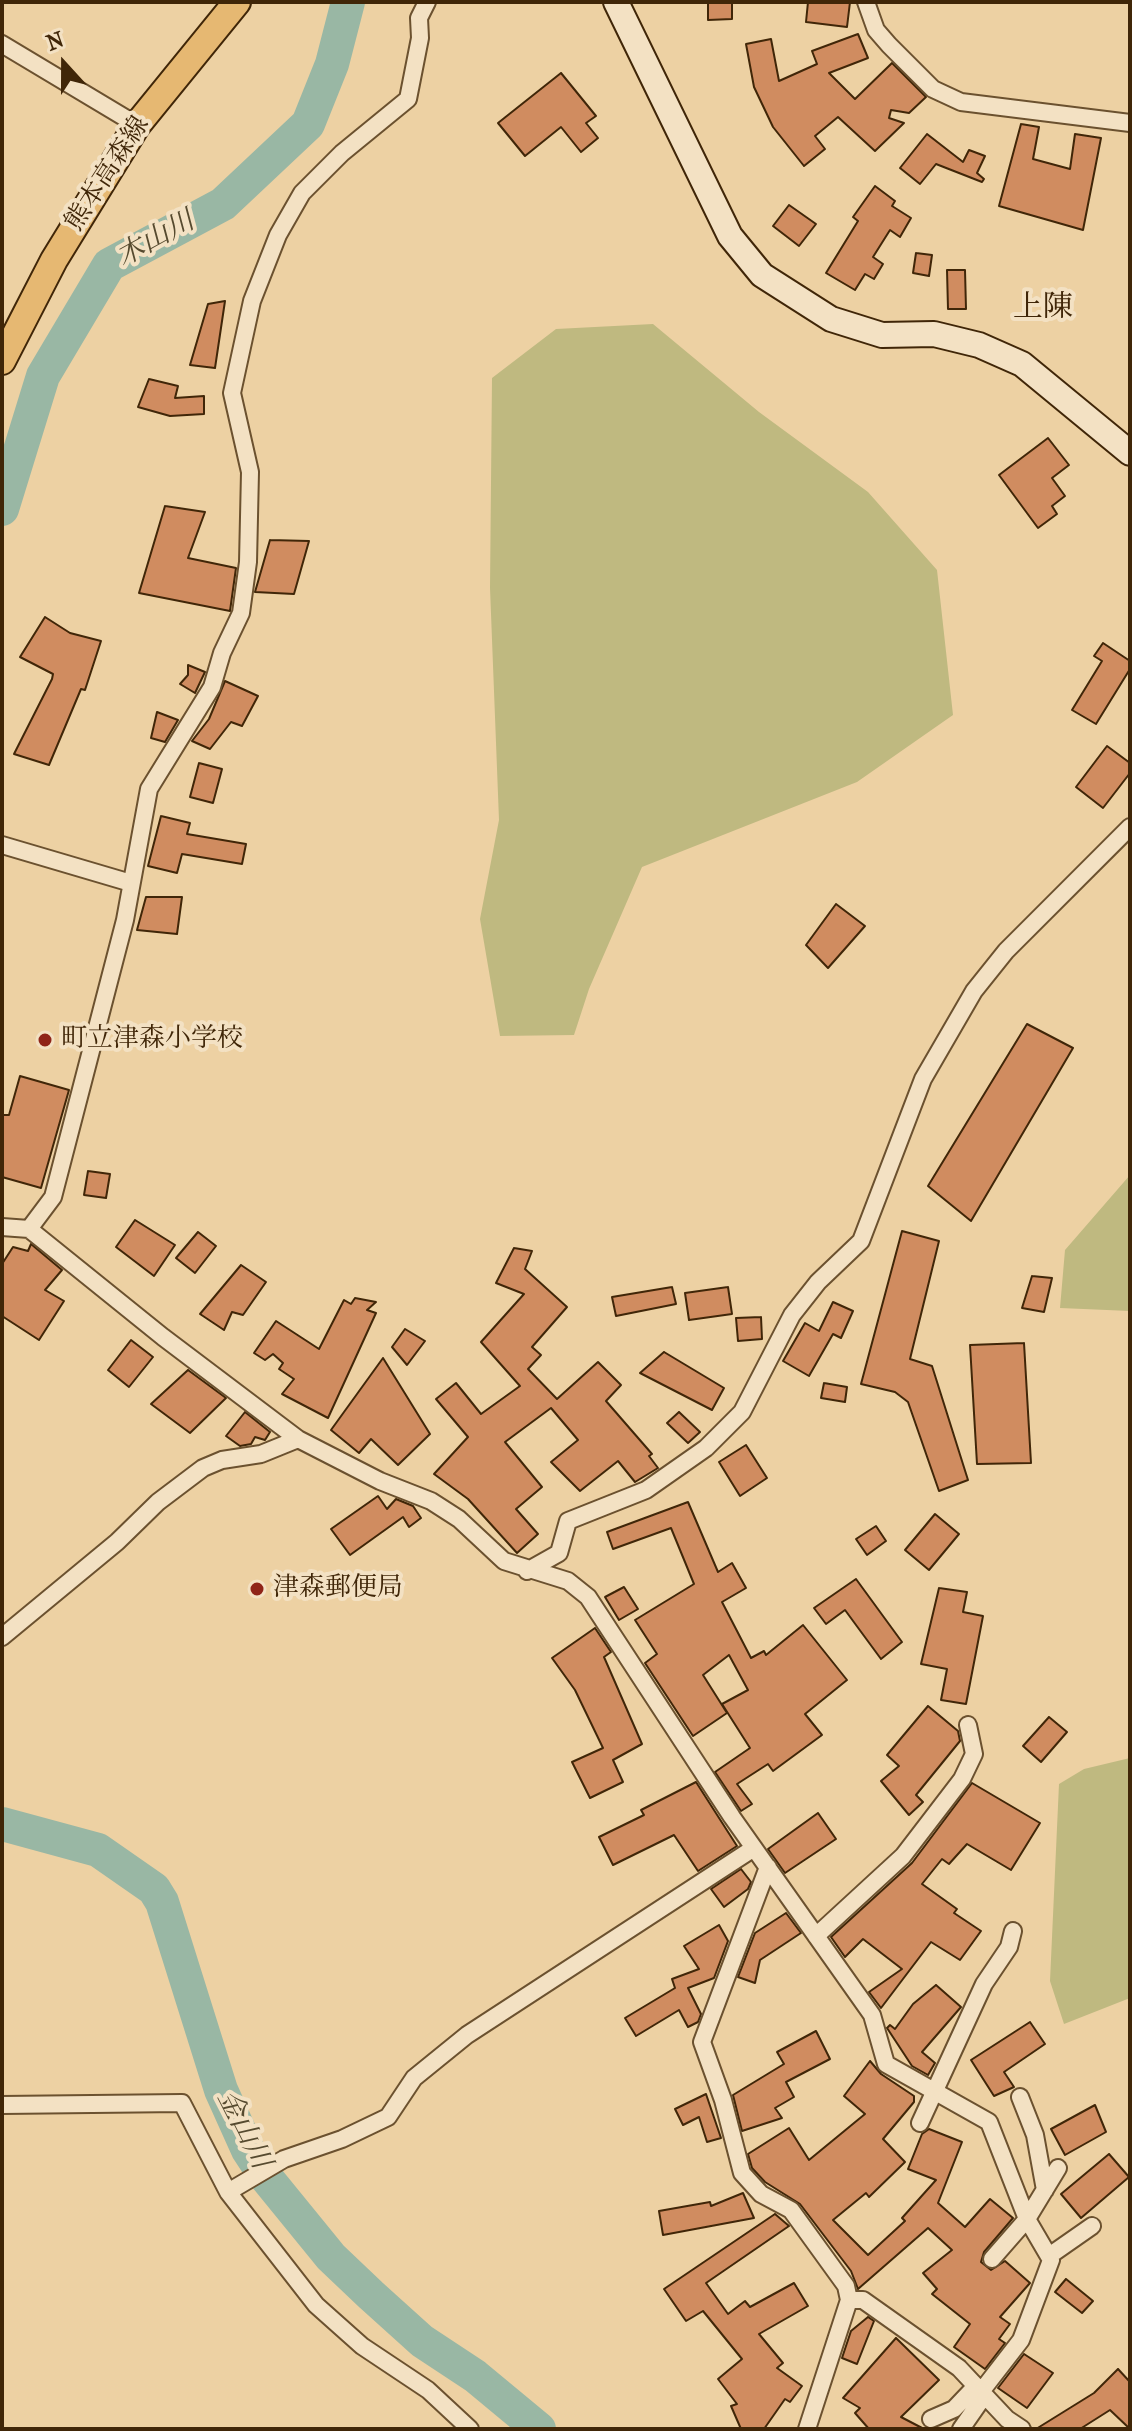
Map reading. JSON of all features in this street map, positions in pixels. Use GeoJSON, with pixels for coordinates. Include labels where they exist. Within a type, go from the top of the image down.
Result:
{"type":"FeatureCollection","features":[{"type":"Feature","properties":{"kind":"main road","name":"熊本高森線"},"geometry":{"type":"LineString","coordinates":[[2,361],[54,260],[137,125],[237,2]]}},
{"type":"Feature","properties":{"kind":"street"},"geometry":{"type":"LineString","coordinates":[[29,1229],[53,1197],[125,920],[149,789],[212,687],[222,653],[241,613],[248,562],[250,472],[232,393],[252,301],[278,235],[302,193],[342,153],[408,99],[420,38],[419,18],[427,2]]}},
{"type":"Feature","properties":{"kind":"street"},"geometry":{"type":"LineString","coordinates":[[616,2],[730,236],[762,275],[831,319],[882,335],[934,334],[979,345],[1022,364],[1130,453]]}},
{"type":"Feature","properties":{"kind":"street"},"geometry":{"type":"LineString","coordinates":[[866,2],[876,30],[889,45],[933,89],[961,102],[1130,123]]}},
{"type":"Feature","properties":{"kind":"street"},"geometry":{"type":"LineString","coordinates":[[2,44],[137,125]]}},
{"type":"Feature","properties":{"kind":"street"},"geometry":{"type":"LineString","coordinates":[[527,1571],[559,1553],[568,1521],[646,1490],[706,1448],[742,1412],[792,1315],[818,1282],[861,1241],[923,1079],[974,991],[1006,951],[1130,827]]}},
{"type":"Feature","properties":{"kind":"street"},"geometry":{"type":"LineString","coordinates":[[2,845],[131,883]]}},
{"type":"Feature","properties":{"kind":"street"},"geometry":{"type":"LineString","coordinates":[[2,1227],[29,1229],[163,1337],[298,1439],[380,1481],[431,1501],[459,1519],[504,1561],[527,1571],[568,1581],[588,1597],[754,1848],[872,2015],[886,2064],[989,2122],[1027,2219],[1051,2260],[1021,2340],[980,2392],[961,2429]]}},
{"type":"Feature","properties":{"kind":"street"},"geometry":{"type":"LineString","coordinates":[[2,1637],[117,1542],[158,1502],[203,1468],[222,1460],[261,1454],[298,1439]]}},
{"type":"Feature","properties":{"kind":"street"},"geometry":{"type":"LineString","coordinates":[[816,1936],[903,1856],[962,1779],[974,1754],[968,1725]]}},
{"type":"Feature","properties":{"kind":"street"},"geometry":{"type":"LineString","coordinates":[[234,2188],[284,2159],[342,2139],[388,2117],[414,2078],[467,2035],[754,1848]]}},
{"type":"Feature","properties":{"kind":"street"},"geometry":{"type":"LineString","coordinates":[[768,1867],[702,2042],[723,2100],[742,2173],[761,2194],[791,2210],[799,2219],[836,2268],[849,2300],[807,2429]]}},
{"type":"Feature","properties":{"kind":"street"},"geometry":{"type":"LineString","coordinates":[[920,2123],[932,2090],[984,1984],[1009,1947],[1013,1931]]}},
{"type":"Feature","properties":{"kind":"street"},"geometry":{"type":"LineString","coordinates":[[1020,2097],[1035,2135],[1045,2190]]}},
{"type":"Feature","properties":{"kind":"street"},"geometry":{"type":"LineString","coordinates":[[2,2105],[182,2103],[234,2188],[316,2305],[362,2346],[428,2390],[470,2429]]}},
{"type":"Feature","properties":{"kind":"street"},"geometry":{"type":"LineString","coordinates":[[992,2259],[1027,2219],[1058,2168]]}},
{"type":"Feature","properties":{"kind":"street"},"geometry":{"type":"LineString","coordinates":[[1049,2256],[1092,2226]]}},
{"type":"Feature","properties":{"kind":"street"},"geometry":{"type":"LineString","coordinates":[[849,2300],[863,2300],[959,2368],[980,2392],[1022,2429]]}},
{"type":"Feature","properties":{"kind":"street"},"geometry":{"type":"LineString","coordinates":[[931,2419],[980,2392]]}},
{"type":"Feature","properties":{"kind":"shaded area"},"geometry":{"type":"Polygon","coordinates":[[[653,324],[759,412],[868,492],[937,570],[953,715],[857,782],[642,867],[589,989],[574,1035],[500,1036],[480,919],[499,820],[490,588],[492,378],[556,329],[653,324]]]}},
{"type":"Feature","properties":{"kind":"shaded area"},"geometry":{"type":"Polygon","coordinates":[[[1130,1175],[1130,1311],[1060,1308],[1065,1250],[1130,1175]]]}},
{"type":"Feature","properties":{"kind":"shaded area"},"geometry":{"type":"Polygon","coordinates":[[[1130,1758],[1130,1998],[1064,2024],[1050,1981],[1059,1784],[1084,1769],[1130,1758]]]}},
{"type":"Feature","properties":{"kind":"building"},"geometry":{"type":"Polygon","coordinates":[[[708,2],[732,2],[732,19],[708,20],[708,2]]]}},
{"type":"Feature","properties":{"kind":"building"},"geometry":{"type":"Polygon","coordinates":[[[808,2],[850,2],[847,27],[806,22],[808,2]]]}},
{"type":"Feature","properties":{"kind":"building"},"geometry":{"type":"Polygon","coordinates":[[[858,34],[868,58],[829,73],[855,99],[892,63],[926,97],[909,113],[891,110],[889,118],[904,123],[875,151],[838,117],[815,136],[825,149],[804,166],[773,127],[754,87],[746,44],[771,39],[779,81],[817,64],[812,51],[858,34]]]}},
{"type":"Feature","properties":{"kind":"building"},"geometry":{"type":"Polygon","coordinates":[[[561,73],[596,116],[586,123],[598,138],[581,152],[561,127],[525,156],[498,123],[561,73]]]}},
{"type":"Feature","properties":{"kind":"building"},"geometry":{"type":"Polygon","coordinates":[[[1021,124],[1039,127],[1033,159],[1070,169],[1075,134],[1101,138],[1083,230],[999,206],[1021,124]]]}},
{"type":"Feature","properties":{"kind":"building"},"geometry":{"type":"Polygon","coordinates":[[[927,134],[963,162],[969,150],[985,156],[977,173],[984,179],[982,182],[936,164],[920,184],[900,168],[927,134]]]}},
{"type":"Feature","properties":{"kind":"building"},"geometry":{"type":"Polygon","coordinates":[[[875,186],[895,201],[892,206],[911,218],[900,237],[890,230],[873,257],[883,264],[874,279],[865,274],[855,290],[826,273],[858,221],[853,217],[875,186]]]}},
{"type":"Feature","properties":{"kind":"building"},"geometry":{"type":"Polygon","coordinates":[[[789,205],[816,224],[799,246],[773,226],[789,205]]]}},
{"type":"Feature","properties":{"kind":"building"},"geometry":{"type":"Polygon","coordinates":[[[916,253],[932,255],[929,276],[913,273],[916,253]]]}},
{"type":"Feature","properties":{"kind":"building"},"geometry":{"type":"Polygon","coordinates":[[[947,270],[965,270],[966,309],[948,309],[947,270]]]}},
{"type":"Feature","properties":{"kind":"building"},"geometry":{"type":"Polygon","coordinates":[[[225,301],[215,368],[190,365],[208,304],[225,301]]]}},
{"type":"Feature","properties":{"kind":"building"},"geometry":{"type":"Polygon","coordinates":[[[149,379],[178,386],[175,398],[204,396],[204,414],[170,416],[138,407],[149,379]]]}},
{"type":"Feature","properties":{"kind":"building"},"geometry":{"type":"Polygon","coordinates":[[[1048,438],[1069,465],[1052,478],[1065,496],[1052,506],[1057,514],[1038,528],[999,475],[1048,438]]]}},
{"type":"Feature","properties":{"kind":"building"},"geometry":{"type":"Polygon","coordinates":[[[165,506],[205,512],[188,558],[236,568],[230,611],[139,593],[165,506]]]}},
{"type":"Feature","properties":{"kind":"building"},"geometry":{"type":"Polygon","coordinates":[[[270,540],[309,541],[294,594],[255,592],[270,540]]]}},
{"type":"Feature","properties":{"kind":"building"},"geometry":{"type":"Polygon","coordinates":[[[45,617],[70,633],[101,641],[85,690],[81,689],[49,765],[14,754],[52,679],[53,674],[20,657],[45,617]]]}},
{"type":"Feature","properties":{"kind":"building"},"geometry":{"type":"Polygon","coordinates":[[[1103,643],[1130,661],[1130,669],[1096,724],[1072,710],[1102,661],[1094,656],[1103,643]]]}},
{"type":"Feature","properties":{"kind":"building"},"geometry":{"type":"Polygon","coordinates":[[[188,665],[205,672],[195,693],[180,684],[188,675],[188,665]]]}},
{"type":"Feature","properties":{"kind":"building"},"geometry":{"type":"Polygon","coordinates":[[[225,681],[258,696],[242,726],[231,722],[210,749],[192,741],[209,719],[225,681]]]}},
{"type":"Feature","properties":{"kind":"building"},"geometry":{"type":"Polygon","coordinates":[[[157,712],[178,720],[165,742],[151,738],[157,712]]]}},
{"type":"Feature","properties":{"kind":"building"},"geometry":{"type":"Polygon","coordinates":[[[1107,746],[1130,763],[1130,773],[1103,808],[1076,787],[1107,746]]]}},
{"type":"Feature","properties":{"kind":"building"},"geometry":{"type":"Polygon","coordinates":[[[199,763],[222,769],[213,803],[190,797],[199,763]]]}},
{"type":"Feature","properties":{"kind":"building"},"geometry":{"type":"Polygon","coordinates":[[[161,816],[190,823],[187,834],[246,844],[242,864],[182,854],[177,873],[148,866],[161,816]]]}},
{"type":"Feature","properties":{"kind":"building"},"geometry":{"type":"Polygon","coordinates":[[[146,897],[182,897],[177,934],[137,930],[146,897]]]}},
{"type":"Feature","properties":{"kind":"building"},"geometry":{"type":"Polygon","coordinates":[[[836,904],[865,926],[828,968],[806,945],[836,904]]]}},
{"type":"Feature","properties":{"kind":"building"},"geometry":{"type":"Polygon","coordinates":[[[1027,1024],[1073,1048],[971,1221],[928,1186],[1027,1024]]]}},
{"type":"Feature","properties":{"kind":"building"},"geometry":{"type":"Polygon","coordinates":[[[20,1076],[69,1090],[41,1188],[2,1177],[2,1115],[9,1115],[20,1076]]]}},
{"type":"Feature","properties":{"kind":"building"},"geometry":{"type":"Polygon","coordinates":[[[88,1171],[110,1174],[106,1198],[84,1195],[88,1171]]]}},
{"type":"Feature","properties":{"kind":"building"},"geometry":{"type":"Polygon","coordinates":[[[135,1220],[175,1245],[154,1276],[116,1247],[135,1220]]]}},
{"type":"Feature","properties":{"kind":"building"},"geometry":{"type":"Polygon","coordinates":[[[902,1231],[939,1241],[910,1359],[932,1366],[968,1480],[939,1491],[908,1402],[895,1392],[861,1384],[902,1231]]]}},
{"type":"Feature","properties":{"kind":"building"},"geometry":{"type":"Polygon","coordinates":[[[198,1232],[216,1246],[195,1273],[176,1258],[198,1232]]]}},
{"type":"Feature","properties":{"kind":"building"},"geometry":{"type":"Polygon","coordinates":[[[31,1244],[62,1270],[45,1290],[64,1301],[39,1340],[2,1316],[2,1264],[13,1247],[28,1251],[31,1244]]]}},
{"type":"Feature","properties":{"kind":"building"},"geometry":{"type":"Polygon","coordinates":[[[514,1248],[532,1251],[525,1269],[567,1307],[532,1347],[541,1355],[528,1369],[557,1399],[598,1362],[621,1385],[606,1401],[652,1454],[649,1456],[658,1468],[635,1482],[618,1461],[580,1491],[551,1462],[578,1440],[551,1408],[505,1442],[542,1487],[516,1509],[538,1534],[517,1553],[468,1499],[434,1474],[468,1437],[436,1399],[456,1383],[481,1414],[520,1386],[481,1342],[524,1294],[496,1283],[514,1248]]]}},
{"type":"Feature","properties":{"kind":"building"},"geometry":{"type":"Polygon","coordinates":[[[241,1265],[266,1282],[243,1315],[232,1312],[224,1330],[200,1314],[241,1265]]]}},
{"type":"Feature","properties":{"kind":"building"},"geometry":{"type":"Polygon","coordinates":[[[1032,1276],[1052,1278],[1044,1312],[1022,1308],[1032,1276]]]}},
{"type":"Feature","properties":{"kind":"building"},"geometry":{"type":"Polygon","coordinates":[[[672,1287],[676,1304],[616,1316],[612,1297],[672,1287]]]}},
{"type":"Feature","properties":{"kind":"building"},"geometry":{"type":"Polygon","coordinates":[[[728,1287],[732,1314],[689,1320],[685,1293],[728,1287]]]}},
{"type":"Feature","properties":{"kind":"building"},"geometry":{"type":"Polygon","coordinates":[[[355,1298],[376,1302],[367,1310],[376,1313],[328,1418],[282,1394],[294,1379],[279,1369],[283,1363],[273,1354],[265,1360],[254,1353],[276,1321],[319,1349],[344,1300],[351,1304],[355,1298]]]}},
{"type":"Feature","properties":{"kind":"building"},"geometry":{"type":"Polygon","coordinates":[[[833,1302],[853,1311],[841,1338],[833,1334],[809,1376],[783,1361],[805,1323],[819,1331],[833,1302]]]}},
{"type":"Feature","properties":{"kind":"building"},"geometry":{"type":"Polygon","coordinates":[[[761,1317],[762,1339],[738,1341],[736,1318],[761,1317]]]}},
{"type":"Feature","properties":{"kind":"building"},"geometry":{"type":"Polygon","coordinates":[[[405,1329],[425,1341],[407,1365],[392,1347],[405,1329]]]}},
{"type":"Feature","properties":{"kind":"building"},"geometry":{"type":"Polygon","coordinates":[[[131,1340],[153,1357],[129,1387],[108,1370],[131,1340]]]}},
{"type":"Feature","properties":{"kind":"building"},"geometry":{"type":"Polygon","coordinates":[[[1024,1343],[1031,1463],[977,1464],[970,1345],[1024,1343]]]}},
{"type":"Feature","properties":{"kind":"building"},"geometry":{"type":"Polygon","coordinates":[[[664,1352],[724,1388],[712,1410],[640,1373],[664,1352]]]}},
{"type":"Feature","properties":{"kind":"building"},"geometry":{"type":"Polygon","coordinates":[[[383,1358],[430,1434],[398,1465],[371,1439],[359,1453],[331,1430],[383,1358]]]}},
{"type":"Feature","properties":{"kind":"building"},"geometry":{"type":"Polygon","coordinates":[[[188,1370],[226,1398],[190,1433],[151,1404],[188,1370]]]}},
{"type":"Feature","properties":{"kind":"building"},"geometry":{"type":"Polygon","coordinates":[[[824,1383],[847,1387],[845,1402],[821,1398],[824,1383]]]}},
{"type":"Feature","properties":{"kind":"building"},"geometry":{"type":"Polygon","coordinates":[[[245,1412],[270,1432],[265,1440],[255,1437],[251,1444],[240,1446],[226,1436],[245,1412]]]}},
{"type":"Feature","properties":{"kind":"building"},"geometry":{"type":"Polygon","coordinates":[[[679,1412],[700,1432],[688,1443],[667,1423],[679,1412]]]}},
{"type":"Feature","properties":{"kind":"building"},"geometry":{"type":"Polygon","coordinates":[[[746,1445],[767,1478],[740,1496],[719,1462],[746,1445]]]}},
{"type":"Feature","properties":{"kind":"building"},"geometry":{"type":"Polygon","coordinates":[[[378,1496],[387,1509],[396,1499],[413,1506],[421,1518],[409,1527],[403,1517],[350,1555],[331,1529],[378,1496]]]}},
{"type":"Feature","properties":{"kind":"building"},"geometry":{"type":"Polygon","coordinates":[[[688,1502],[718,1572],[732,1563],[746,1588],[722,1602],[751,1658],[764,1651],[766,1655],[803,1625],[847,1680],[805,1714],[822,1735],[773,1771],[768,1764],[737,1784],[752,1804],[741,1811],[715,1772],[750,1748],[722,1704],[748,1690],[729,1655],[703,1675],[727,1713],[693,1736],[645,1663],[657,1654],[635,1620],[694,1584],[671,1528],[613,1549],[607,1532],[688,1502]]]}},
{"type":"Feature","properties":{"kind":"building"},"geometry":{"type":"Polygon","coordinates":[[[935,1514],[959,1534],[929,1570],[905,1550],[935,1514]]]}},
{"type":"Feature","properties":{"kind":"building"},"geometry":{"type":"Polygon","coordinates":[[[876,1526],[886,1541],[867,1555],[856,1539],[876,1526]]]}},
{"type":"Feature","properties":{"kind":"building"},"geometry":{"type":"Polygon","coordinates":[[[856,1579],[902,1642],[881,1659],[845,1610],[826,1624],[814,1608],[856,1579]]]}},
{"type":"Feature","properties":{"kind":"building"},"geometry":{"type":"Polygon","coordinates":[[[624,1587],[638,1609],[619,1620],[605,1597],[624,1587]]]}},
{"type":"Feature","properties":{"kind":"building"},"geometry":{"type":"Polygon","coordinates":[[[939,1588],[967,1592],[963,1612],[983,1616],[966,1704],[941,1700],[947,1669],[921,1664],[939,1588]]]}},
{"type":"Feature","properties":{"kind":"building"},"geometry":{"type":"Polygon","coordinates":[[[595,1628],[611,1652],[604,1657],[642,1744],[613,1760],[623,1782],[590,1798],[572,1762],[603,1748],[575,1690],[552,1658],[595,1628]]]}},
{"type":"Feature","properties":{"kind":"building"},"geometry":{"type":"Polygon","coordinates":[[[928,1706],[958,1731],[960,1741],[916,1795],[923,1802],[909,1815],[881,1781],[899,1766],[887,1755],[928,1706]]]}},
{"type":"Feature","properties":{"kind":"building"},"geometry":{"type":"Polygon","coordinates":[[[1049,1717],[1067,1732],[1041,1762],[1023,1746],[1049,1717]]]}},
{"type":"Feature","properties":{"kind":"building"},"geometry":{"type":"Polygon","coordinates":[[[696,1782],[737,1846],[698,1871],[674,1835],[613,1865],[599,1837],[644,1815],[641,1810],[696,1782]]]}},
{"type":"Feature","properties":{"kind":"building"},"geometry":{"type":"Polygon","coordinates":[[[972,1783],[1040,1823],[1011,1870],[967,1844],[949,1864],[942,1859],[922,1884],[957,1909],[954,1913],[981,1931],[960,1960],[931,1942],[881,2008],[869,1992],[902,1969],[863,1939],[845,1957],[831,1937],[912,1863],[972,1783]]]}},
{"type":"Feature","properties":{"kind":"building"},"geometry":{"type":"Polygon","coordinates":[[[818,1813],[836,1839],[785,1873],[768,1849],[818,1813]]]}},
{"type":"Feature","properties":{"kind":"building"},"geometry":{"type":"Polygon","coordinates":[[[741,1869],[751,1882],[748,1889],[724,1907],[711,1889],[741,1869]]]}},
{"type":"Feature","properties":{"kind":"building"},"geometry":{"type":"Polygon","coordinates":[[[786,1913],[801,1933],[760,1960],[755,1983],[738,1977],[755,1933],[786,1913]]]}},
{"type":"Feature","properties":{"kind":"building"},"geometry":{"type":"Polygon","coordinates":[[[719,1925],[728,1941],[714,1978],[688,1988],[701,2014],[698,2022],[688,2027],[679,2010],[636,2036],[625,2018],[675,1988],[672,1979],[699,1969],[684,1946],[719,1925]]]}},
{"type":"Feature","properties":{"kind":"building"},"geometry":{"type":"Polygon","coordinates":[[[936,1985],[961,2007],[922,2052],[935,2063],[928,2075],[912,2066],[887,2028],[890,2025],[895,2029],[913,2004],[936,1985]]]}},
{"type":"Feature","properties":{"kind":"building"},"geometry":{"type":"Polygon","coordinates":[[[1030,2022],[1045,2044],[1004,2072],[1014,2087],[994,2096],[971,2060],[1030,2022]]]}},
{"type":"Feature","properties":{"kind":"building"},"geometry":{"type":"Polygon","coordinates":[[[816,2031],[830,2059],[786,2082],[794,2097],[775,2108],[782,2118],[742,2131],[733,2095],[784,2064],[777,2052],[816,2031]]]}},
{"type":"Feature","properties":{"kind":"building"},"geometry":{"type":"Polygon","coordinates":[[[870,2061],[881,2074],[914,2096],[914,2102],[883,2139],[905,2162],[869,2197],[866,2193],[833,2220],[868,2255],[905,2221],[902,2218],[936,2180],[908,2169],[922,2134],[929,2129],[962,2142],[938,2203],[965,2227],[990,2199],[1013,2218],[984,2252],[981,2262],[991,2270],[1005,2261],[1030,2283],[1000,2317],[1010,2324],[999,2339],[1005,2343],[985,2369],[954,2347],[970,2324],[932,2294],[937,2289],[923,2273],[952,2250],[928,2228],[858,2289],[851,2271],[800,2204],[765,2182],[752,2168],[748,2154],[789,2128],[809,2160],[865,2114],[844,2096],[870,2061]]]}},
{"type":"Feature","properties":{"kind":"building"},"geometry":{"type":"Polygon","coordinates":[[[706,2094],[721,2138],[707,2142],[699,2117],[683,2125],[675,2109],[706,2094]]]}},
{"type":"Feature","properties":{"kind":"building"},"geometry":{"type":"Polygon","coordinates":[[[1095,2105],[1106,2132],[1065,2155],[1051,2129],[1095,2105]]]}},
{"type":"Feature","properties":{"kind":"building"},"geometry":{"type":"Polygon","coordinates":[[[1109,2154],[1129,2177],[1081,2218],[1061,2194],[1109,2154]]]}},
{"type":"Feature","properties":{"kind":"building"},"geometry":{"type":"Polygon","coordinates":[[[743,2193],[754,2218],[663,2235],[659,2211],[710,2202],[711,2206],[743,2193]]]}},
{"type":"Feature","properties":{"kind":"building"},"geometry":{"type":"Polygon","coordinates":[[[775,2214],[789,2226],[706,2283],[728,2314],[745,2301],[750,2307],[794,2283],[808,2306],[759,2334],[783,2363],[777,2368],[802,2386],[790,2402],[785,2399],[764,2429],[741,2429],[731,2406],[737,2404],[718,2379],[742,2359],[703,2311],[686,2321],[664,2289],[775,2214]]]}},
{"type":"Feature","properties":{"kind":"building"},"geometry":{"type":"Polygon","coordinates":[[[1066,2279],[1093,2301],[1082,2313],[1055,2292],[1066,2279]]]}},
{"type":"Feature","properties":{"kind":"building"},"geometry":{"type":"Polygon","coordinates":[[[868,2317],[874,2321],[857,2364],[842,2358],[851,2331],[868,2317]]]}},
{"type":"Feature","properties":{"kind":"building"},"geometry":{"type":"Polygon","coordinates":[[[896,2338],[939,2380],[901,2417],[924,2429],[869,2429],[855,2413],[860,2408],[843,2398],[896,2338]]]}},
{"type":"Feature","properties":{"kind":"building"},"geometry":{"type":"Polygon","coordinates":[[[1024,2354],[1053,2373],[1027,2408],[998,2388],[1024,2354]]]}},
{"type":"Feature","properties":{"kind":"building"},"geometry":{"type":"Polygon","coordinates":[[[1118,2369],[1130,2382],[1130,2429],[1110,2410],[1080,2429],[1036,2429],[1094,2393],[1118,2369]]]}},
{"type":"Feature","properties":{"kind":"waterway","name":"木山川"},"geometry":{"type":"LineString","coordinates":[[2,509],[43,376],[109,265],[223,204],[308,124],[332,64],[348,2]]}},
{"type":"Feature","properties":{"kind":"waterway","name":"金山川"},"geometry":{"type":"LineString","coordinates":[[2,1824],[98,1850],[154,1889],[162,1902],[221,2090],[248,2150],[265,2176],[331,2257],[371,2295],[422,2341],[475,2376],[539,2429]]}},
{"type":"Feature","properties":{"kind":"place","name":"町立津森小学校"},"geometry":{"type":"Point","coordinates":[45,1040]}},
{"type":"Feature","properties":{"kind":"place","name":"津森郵便局"},"geometry":{"type":"Point","coordinates":[257,1589]}},
{"type":"Feature","properties":{"kind":"district","name":"上陳"},"geometry":{"type":"Point","coordinates":[1043,309]}}]}
